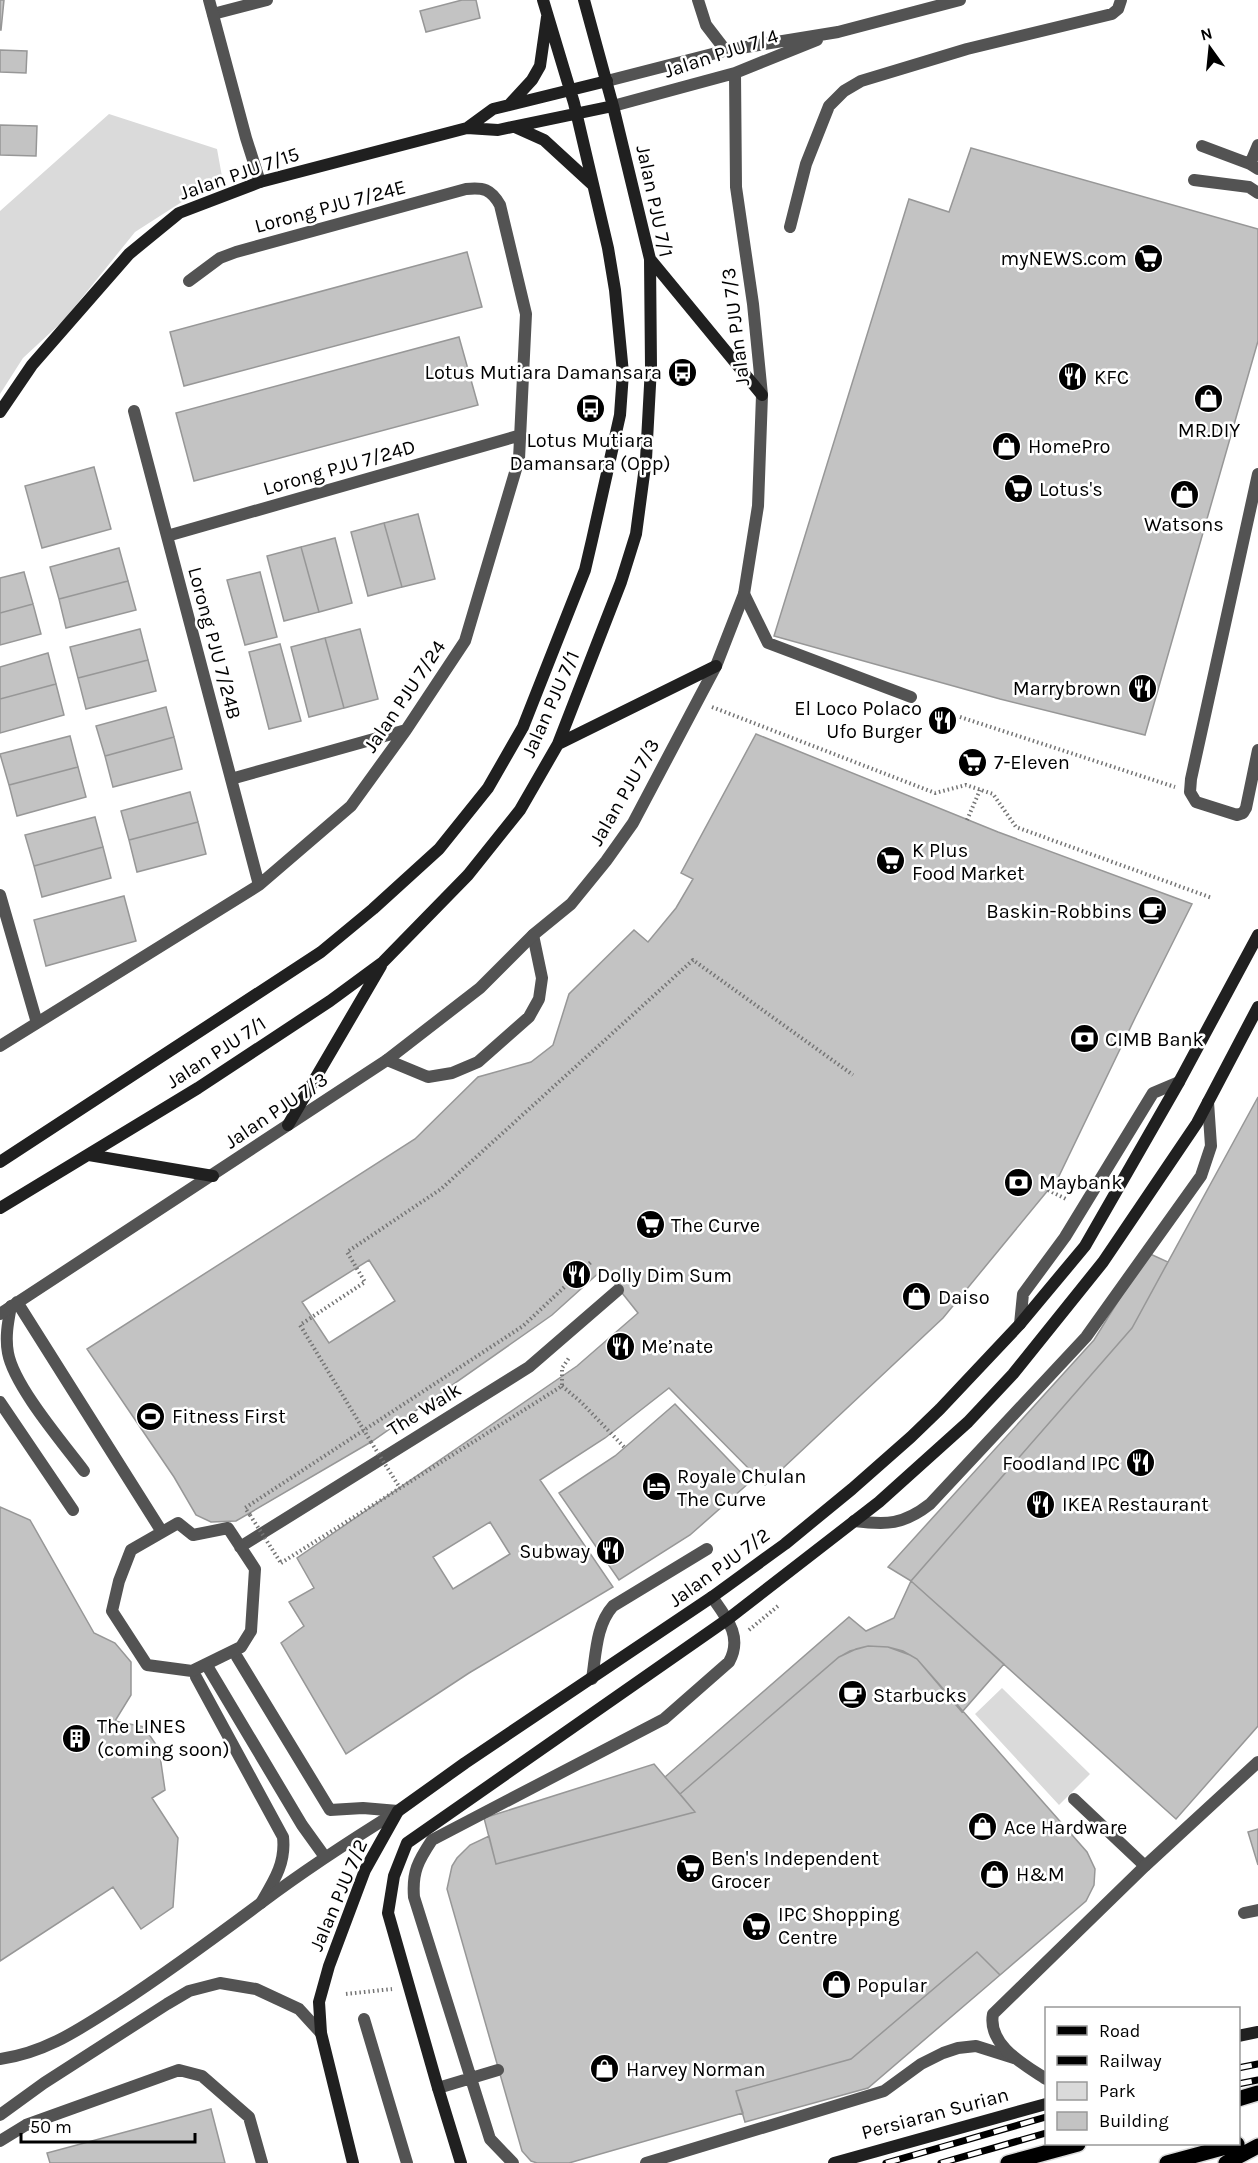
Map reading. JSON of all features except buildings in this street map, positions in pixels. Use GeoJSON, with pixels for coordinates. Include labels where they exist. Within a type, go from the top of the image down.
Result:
{"type":"FeatureCollection","features":[{"type":"Feature","properties":{"kind":"main road"},"geometry":{"type":"LineString","coordinates":[[1240,2099],[1258,2093]]}},
{"type":"Feature","properties":{"kind":"main road"},"geometry":{"type":"LineString","coordinates":[[1240,2142],[1258,2138]]}},
{"type":"Feature","properties":{"kind":"main road"},"geometry":{"type":"LineString","coordinates":[[1008,2163],[1074,2145]]}},
{"type":"Feature","properties":{"kind":"main road"},"geometry":{"type":"LineString","coordinates":[[1167,2163],[1231,2145]]}},
{"type":"Feature","properties":{"kind":"main road"},"geometry":{"type":"LineString","coordinates":[[1226,2163],[1258,2146]]}},
{"type":"Feature","properties":{"kind":"street"},"geometry":{"type":"LineString","coordinates":[[209,0],[260,182]]}},
{"type":"Feature","properties":{"kind":"street"},"geometry":{"type":"LineString","coordinates":[[213,14],[267,0]]}},
{"type":"Feature","properties":{"kind":"street","name":"Jalan PJU 7/1"},"geometry":{"type":"LineString","coordinates":[[0,1162],[321,952],[373,909],[439,849],[488,788],[523,727],[585,570],[620,415],[623,373],[615,290],[608,248],[570,91],[543,0]]}},
{"type":"Feature","properties":{"kind":"street","name":"Jalan PJU 7/1"},"geometry":{"type":"LineString","coordinates":[[0,1208],[198,1088],[383,962],[468,875],[520,810],[558,744],[621,582],[636,534],[646,459],[651,367],[650,259],[607,81],[584,0]]}},
{"type":"Feature","properties":{"kind":"street"},"geometry":{"type":"LineString","coordinates":[[698,0],[706,25],[726,51]]}},
{"type":"Feature","properties":{"kind":"street","name":"Jalan PJU 7/4"},"geometry":{"type":"LineString","coordinates":[[607,81],[726,51],[838,32],[960,0]]}},
{"type":"Feature","properties":{"kind":"street"},"geometry":{"type":"LineString","coordinates":[[790,227],[806,164],[825,116],[829,106],[844,91],[861,81],[967,49],[1112,14],[1118,9],[1121,0]]}},
{"type":"Feature","properties":{"kind":"street"},"geometry":{"type":"LineString","coordinates":[[509,105],[532,80],[540,66],[547,13]]}},
{"type":"Feature","properties":{"kind":"street","name":"Jalan PJU 7/4"},"geometry":{"type":"LineString","coordinates":[[613,106],[735,73],[838,32]]}},
{"type":"Feature","properties":{"kind":"street","name":"Jalan PJU 7/3"},"geometry":{"type":"LineString","coordinates":[[9,1308],[387,1060],[480,988],[532,936],[571,904],[633,824],[716,666],[744,594],[758,506],[762,395],[753,304],[736,187],[735,73]]}},
{"type":"Feature","properties":{"kind":"street","name":"Jalan PJU 7/15"},"geometry":{"type":"LineString","coordinates":[[467,128],[493,109],[607,81]]}},
{"type":"Feature","properties":{"kind":"street","name":"Jalan PJU 7/15"},"geometry":{"type":"LineString","coordinates":[[0,412],[32,365],[129,254],[179,213],[260,182],[467,128],[498,130],[613,106]]}},
{"type":"Feature","properties":{"kind":"street"},"geometry":{"type":"LineString","coordinates":[[515,127],[544,140],[594,186]]}},
{"type":"Feature","properties":{"kind":"street"},"geometry":{"type":"LineString","coordinates":[[1202,146],[1254,166],[1258,145]]}},
{"type":"Feature","properties":{"kind":"street"},"geometry":{"type":"LineString","coordinates":[[1194,180],[1249,187],[1258,193]]}},
{"type":"Feature","properties":{"kind":"street","name":"Lorong PJU 7/24E"},"geometry":{"type":"LineString","coordinates":[[189,281],[220,258],[236,252],[466,189],[477,187],[488,189]]}},
{"type":"Feature","properties":{"kind":"street","name":"Jalan PJU 7/24"},"geometry":{"type":"LineString","coordinates":[[0,1046],[259,885],[351,806],[406,730],[465,641],[519,459],[521,435],[526,314],[500,205],[495,195],[488,189]]}},
{"type":"Feature","properties":{"kind":"street"},"geometry":{"type":"LineString","coordinates":[[650,259],[762,395]]}},
{"type":"Feature","properties":{"kind":"street","name":"Lorong PJU 7/24B"},"geometry":{"type":"LineString","coordinates":[[134,411],[259,885]]}},
{"type":"Feature","properties":{"kind":"street","name":"Lorong PJU 7/24D"},"geometry":{"type":"LineString","coordinates":[[167,536],[521,435]]}},
{"type":"Feature","properties":{"kind":"street"},"geometry":{"type":"LineString","coordinates":[[1258,474],[1191,779],[1190,792],[1196,802],[1237,815],[1243,813],[1258,750]]}},
{"type":"Feature","properties":{"kind":"street"},"geometry":{"type":"LineString","coordinates":[[744,594],[768,643],[911,697]]}},
{"type":"Feature","properties":{"kind":"street"},"geometry":{"type":"LineString","coordinates":[[558,744],[716,666]]}},
{"type":"Feature","properties":{"kind":"street"},"geometry":{"type":"LineString","coordinates":[[231,779],[406,730]]}},
{"type":"Feature","properties":{"kind":"street"},"geometry":{"type":"LineString","coordinates":[[0,895],[37,1023]]}},
{"type":"Feature","properties":{"kind":"street","name":"Jalan PJU 7/2"},"geometry":{"type":"LineString","coordinates":[[353,2163],[321,2033],[320,2002],[329,1966],[364,1870],[398,1811],[465,1763],[712,1597],[785,1544],[911,1437],[1020,1324],[1085,1246],[1179,1082],[1258,935]]}},
{"type":"Feature","properties":{"kind":"street"},"geometry":{"type":"LineString","coordinates":[[387,1060],[428,1077],[452,1073],[478,1062],[529,1017],[540,999],[542,978],[532,936]]}},
{"type":"Feature","properties":{"kind":"street"},"geometry":{"type":"LineString","coordinates":[[288,1125],[383,962]]}},
{"type":"Feature","properties":{"kind":"street"},"geometry":{"type":"LineString","coordinates":[[461,2163],[388,1912],[394,1876],[407,1844],[728,1619],[854,1521],[968,1422],[1013,1374],[1102,1262],[1197,1123],[1258,1008]]}},
{"type":"Feature","properties":{"kind":"street"},"geometry":{"type":"LineString","coordinates":[[1020,1324],[1023,1294],[1065,1237],[1153,1093],[1179,1082]]}},
{"type":"Feature","properties":{"kind":"street"},"geometry":{"type":"LineString","coordinates":[[854,1521],[882,1524],[896,1522],[914,1516],[930,1504],[1086,1337],[1201,1176],[1211,1146],[1208,1102]]}},
{"type":"Feature","properties":{"kind":"street"},"geometry":{"type":"LineString","coordinates":[[89,1155],[213,1176]]}},
{"type":"Feature","properties":{"kind":"street","name":"The Walk"},"geometry":{"type":"LineString","coordinates":[[240,1547],[529,1367],[618,1290]]}},
{"type":"Feature","properties":{"kind":"street"},"geometry":{"type":"LineString","coordinates":[[9,1308],[6,1330],[8,1354],[20,1383],[84,1471]]}},
{"type":"Feature","properties":{"kind":"street"},"geometry":{"type":"LineString","coordinates":[[9,1308],[162,1532]]}},
{"type":"Feature","properties":{"kind":"street"},"geometry":{"type":"LineString","coordinates":[[0,1402],[73,1510]]}},
{"type":"Feature","properties":{"kind":"street"},"geometry":{"type":"LineString","coordinates":[[177,1523],[193,1535],[228,1528],[255,1569],[251,1631],[241,1647],[192,1671],[147,1665],[112,1611],[119,1581],[131,1550],[162,1532],[177,1523]]}},
{"type":"Feature","properties":{"kind":"street"},"geometry":{"type":"LineString","coordinates":[[592,1679],[600,1629],[604,1616],[613,1605],[707,1549]]}},
{"type":"Feature","properties":{"kind":"street"},"geometry":{"type":"LineString","coordinates":[[513,2163],[490,2139],[470,2079],[414,1897],[413,1883],[416,1867],[432,1840],[664,1719],[729,1662],[735,1652],[728,1619],[712,1597]]}},
{"type":"Feature","properties":{"kind":"street"},"geometry":{"type":"LineString","coordinates":[[237,1657],[330,1810],[363,1808],[398,1811]]}},
{"type":"Feature","properties":{"kind":"street"},"geometry":{"type":"LineString","coordinates":[[206,1664],[302,1826],[325,1857]]}},
{"type":"Feature","properties":{"kind":"street"},"geometry":{"type":"LineString","coordinates":[[196,1677],[283,1837],[285,1851],[280,1870],[261,1903]]}},
{"type":"Feature","properties":{"kind":"street"},"geometry":{"type":"LineString","coordinates":[[1014,2058],[994,2030],[993,2014],[1145,1866],[1258,1762]]}},
{"type":"Feature","properties":{"kind":"street"},"geometry":{"type":"LineString","coordinates":[[1074,1799],[1145,1866]]}},
{"type":"Feature","properties":{"kind":"street"},"geometry":{"type":"LineString","coordinates":[[0,2059],[38,2050],[68,2037],[153,1982],[325,1857],[398,1811]]}},
{"type":"Feature","properties":{"kind":"street"},"geometry":{"type":"LineString","coordinates":[[1244,1913],[1258,1910]]}},
{"type":"Feature","properties":{"kind":"street"},"geometry":{"type":"LineString","coordinates":[[0,2115],[44,2083],[168,2004],[189,1992],[220,1983],[256,1989],[299,2009],[321,2033]]}},
{"type":"Feature","properties":{"kind":"street"},"geometry":{"type":"LineString","coordinates":[[364,2019],[407,2163]]}},
{"type":"Feature","properties":{"kind":"street"},"geometry":{"type":"LineString","coordinates":[[1240,2036],[1258,2032]]}},
{"type":"Feature","properties":{"kind":"street"},"geometry":{"type":"LineString","coordinates":[[646,2163],[884,2091],[921,2064],[958,2048],[976,2046],[1014,2058],[1045,2078]]}},
{"type":"Feature","properties":{"kind":"street"},"geometry":{"type":"LineString","coordinates":[[0,2141],[26,2125],[179,2070],[202,2076],[249,2117],[262,2163]]}},
{"type":"Feature","properties":{"kind":"street"},"geometry":{"type":"LineString","coordinates":[[438,2088],[498,2070]]}},
{"type":"Feature","properties":{"kind":"street","name":"Persiaran Surian"},"geometry":{"type":"LineString","coordinates":[[834,2163],[1045,2105]]}},
{"type":"Feature","properties":{"kind":"path"},"geometry":{"type":"LineString","coordinates":[[697,701],[935,793],[966,786],[993,794],[1016,827],[1212,898]]}},
{"type":"Feature","properties":{"kind":"path"},"geometry":{"type":"LineString","coordinates":[[960,717],[1190,792]]}},
{"type":"Feature","properties":{"kind":"path"},"geometry":{"type":"LineString","coordinates":[[968,820],[980,790]]}},
{"type":"Feature","properties":{"kind":"path"},"geometry":{"type":"LineString","coordinates":[[400,1488],[300,1325],[365,1282],[347,1252],[441,1189],[693,960],[854,1076]]}},
{"type":"Feature","properties":{"kind":"path"},"geometry":{"type":"LineString","coordinates":[[1048,1190],[1066,1199]]}},
{"type":"Feature","properties":{"kind":"path"},"geometry":{"type":"LineString","coordinates":[[562,1386],[281,1563],[245,1508],[523,1326],[592,1262]]}},
{"type":"Feature","properties":{"kind":"path"},"geometry":{"type":"LineString","coordinates":[[573,1354],[562,1368],[562,1386],[581,1402],[625,1448]]}},
{"type":"Feature","properties":{"kind":"path"},"geometry":{"type":"LineString","coordinates":[[734,1642],[779,1605]]}},
{"type":"Feature","properties":{"kind":"path"},"geometry":{"type":"LineString","coordinates":[[346,1994],[386,1990],[408,1984]]}},
{"type":"Feature","properties":{"kind":"green space"},"geometry":{"type":"Polygon","coordinates":[[[109,114],[217,149],[223,182],[202,189],[135,232],[64,320],[23,358],[0,394],[0,211],[109,114]]]}},
{"type":"Feature","properties":{"kind":"green space"},"geometry":{"type":"Polygon","coordinates":[[[1002,1688],[1090,1774],[1059,1805],[975,1714],[1002,1688]]]}},
{"type":"Feature","properties":{"kind":"railway"},"geometry":{"type":"LineString","coordinates":[[1240,2068],[1258,2064]]}},
{"type":"Feature","properties":{"kind":"railway"},"geometry":{"type":"LineString","coordinates":[[1240,2084],[1258,2080]]}},
{"type":"Feature","properties":{"kind":"railway"},"geometry":{"type":"LineString","coordinates":[[886,2163],[1045,2117]]}},
{"type":"Feature","properties":{"kind":"railway"},"geometry":{"type":"LineString","coordinates":[[941,2163],[1045,2133]]}},
{"type":"Feature","properties":{"kind":"place","name":"myNEWS.com"},"geometry":{"type":"Point","coordinates":[1148,258]}},
{"type":"Feature","properties":{"kind":"place","name":"Lotus Mutiara Damansara"},"geometry":{"type":"Point","coordinates":[683,372]}},
{"type":"Feature","properties":{"kind":"place","name":"KFC"},"geometry":{"type":"Point","coordinates":[1073,377]}},
{"type":"Feature","properties":{"kind":"place","name":"MR.DIY"},"geometry":{"type":"Point","coordinates":[1209,399]}},
{"type":"Feature","properties":{"kind":"place","name":"Lotus Mutiara Damansara (Opp)"},"geometry":{"type":"Point","coordinates":[590,409]}},
{"type":"Feature","properties":{"kind":"place","name":"HomePro"},"geometry":{"type":"Point","coordinates":[1007,446]}},
{"type":"Feature","properties":{"kind":"place","name":"Lotus's"},"geometry":{"type":"Point","coordinates":[1018,489]}},
{"type":"Feature","properties":{"kind":"place","name":"Watsons"},"geometry":{"type":"Point","coordinates":[1184,494]}},
{"type":"Feature","properties":{"kind":"place","name":"Marrybrown"},"geometry":{"type":"Point","coordinates":[1142,688]}},
{"type":"Feature","properties":{"kind":"place","name":"El Loco Polaco Ufo Burger"},"geometry":{"type":"Point","coordinates":[943,720]}},
{"type":"Feature","properties":{"kind":"place","name":"7-Eleven"},"geometry":{"type":"Point","coordinates":[973,762]}},
{"type":"Feature","properties":{"kind":"place","name":"K Plus Food Market"},"geometry":{"type":"Point","coordinates":[891,861]}},
{"type":"Feature","properties":{"kind":"place","name":"Baskin-Robbins"},"geometry":{"type":"Point","coordinates":[1153,911]}},
{"type":"Feature","properties":{"kind":"place","name":"CIMB Bank"},"geometry":{"type":"Point","coordinates":[1084,1039]}},
{"type":"Feature","properties":{"kind":"place","name":"Maybank"},"geometry":{"type":"Point","coordinates":[1018,1182]}},
{"type":"Feature","properties":{"kind":"place","name":"The Curve"},"geometry":{"type":"Point","coordinates":[650,1225]}},
{"type":"Feature","properties":{"kind":"place","name":"Dolly Dim Sum"},"geometry":{"type":"Point","coordinates":[576,1275]}},
{"type":"Feature","properties":{"kind":"place","name":"Daiso"},"geometry":{"type":"Point","coordinates":[917,1297]}},
{"type":"Feature","properties":{"kind":"place","name":"Me’nate"},"geometry":{"type":"Point","coordinates":[620,1346]}},
{"type":"Feature","properties":{"kind":"place","name":"Fitness First"},"geometry":{"type":"Point","coordinates":[151,1416]}},
{"type":"Feature","properties":{"kind":"place","name":"Foodland IPC"},"geometry":{"type":"Point","coordinates":[1141,1463]}},
{"type":"Feature","properties":{"kind":"place","name":"Royale Chulan The Curve"},"geometry":{"type":"Point","coordinates":[656,1487]}},
{"type":"Feature","properties":{"kind":"place","name":"IKEA Restaurant"},"geometry":{"type":"Point","coordinates":[1041,1504]}},
{"type":"Feature","properties":{"kind":"place","name":"Subway"},"geometry":{"type":"Point","coordinates":[611,1551]}},
{"type":"Feature","properties":{"kind":"place","name":"Starbucks"},"geometry":{"type":"Point","coordinates":[852,1695]}},
{"type":"Feature","properties":{"kind":"place","name":"The LINES (coming soon)"},"geometry":{"type":"Point","coordinates":[76,1738]}},
{"type":"Feature","properties":{"kind":"place","name":"Ace Hardware"},"geometry":{"type":"Point","coordinates":[983,1827]}},
{"type":"Feature","properties":{"kind":"place","name":"Ben's Independent Grocer"},"geometry":{"type":"Point","coordinates":[690,1869]}},
{"type":"Feature","properties":{"kind":"place","name":"H&M"},"geometry":{"type":"Point","coordinates":[995,1874]}},
{"type":"Feature","properties":{"kind":"place","name":"IPC Shopping Centre"},"geometry":{"type":"Point","coordinates":[757,1926]}},
{"type":"Feature","properties":{"kind":"place","name":"Popular"},"geometry":{"type":"Point","coordinates":[836,1985]}},
{"type":"Feature","properties":{"kind":"place","name":"Harvey Norman"},"geometry":{"type":"Point","coordinates":[605,2069]}}]}
